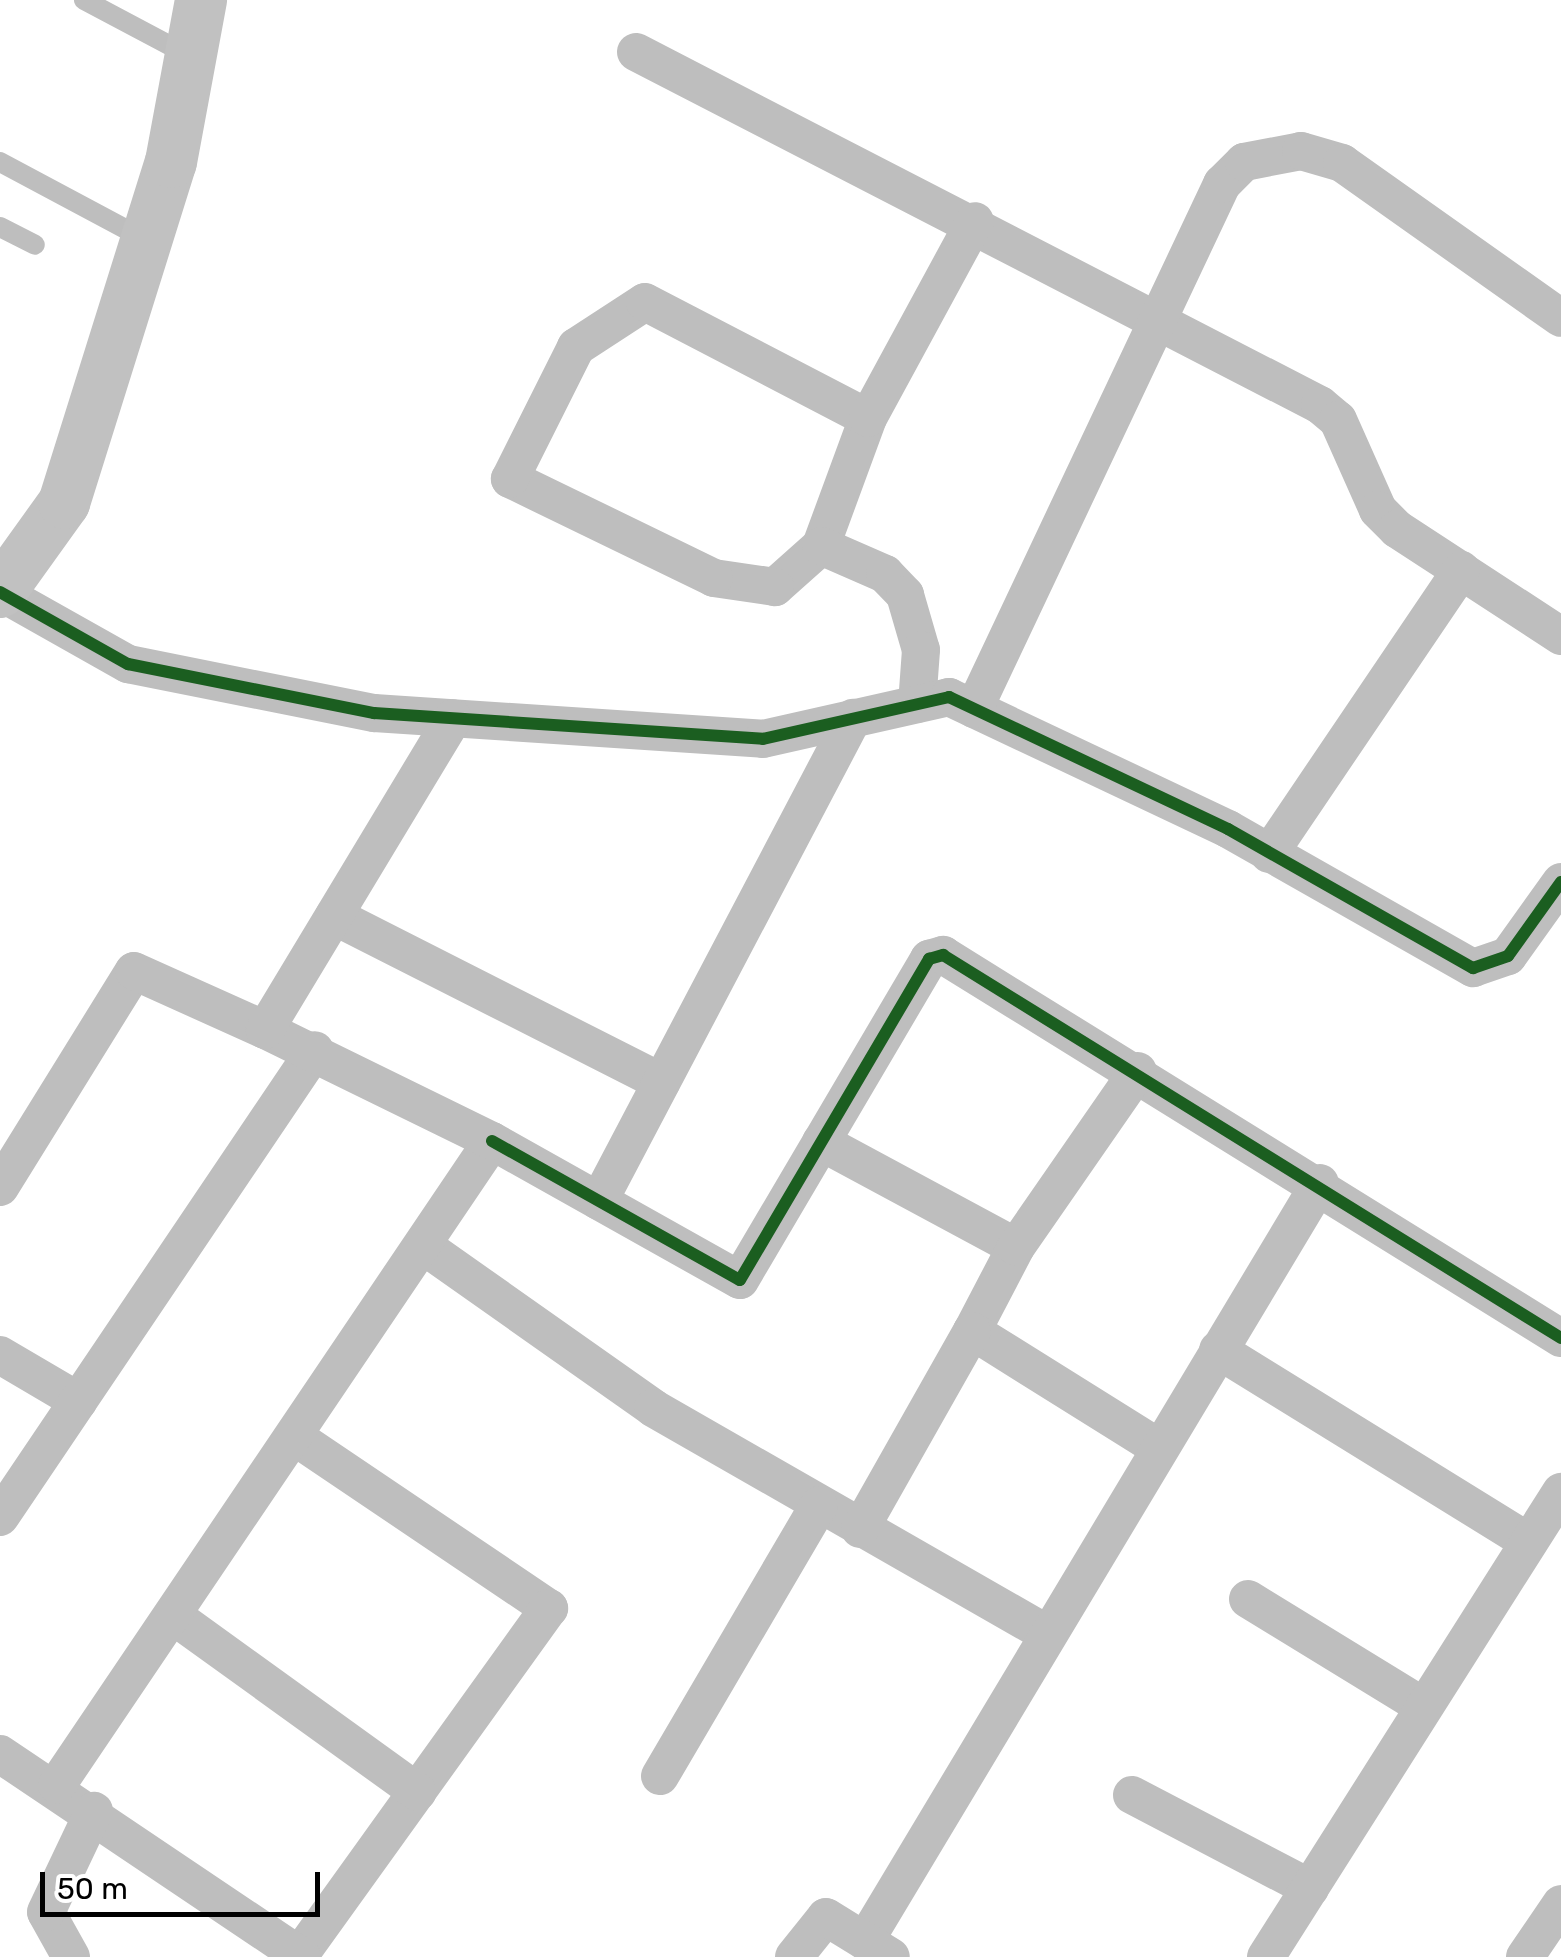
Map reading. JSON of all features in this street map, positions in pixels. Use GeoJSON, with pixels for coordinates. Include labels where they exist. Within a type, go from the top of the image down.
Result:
{"type":"FeatureCollection","features":[{"type":"Feature","properties":{"kind":"street"},"geometry":{"type":"LineString","coordinates":[[201,0],[146,240],[64,503],[0,592],[128,664],[374,713],[763,739],[948,696],[1269,854],[1473,968],[1508,956],[1561,882]]}},
{"type":"Feature","properties":{"kind":"street"},"geometry":{"type":"LineString","coordinates":[[636,52],[975,222],[1338,420],[1378,510],[1561,636]]}},
{"type":"Feature","properties":{"kind":"street"},"geometry":{"type":"LineString","coordinates":[[974,709],[1163,322],[1222,184],[1244,162],[1301,151],[1342,163],[1561,318]]}},
{"type":"Feature","properties":{"kind":"street"},"geometry":{"type":"LineString","coordinates":[[868,418],[645,302],[576,346],[510,479],[714,578],[758,589],[791,580],[821,546],[868,418],[975,222]]}},
{"type":"Feature","properties":{"kind":"street"},"geometry":{"type":"LineString","coordinates":[[821,546],[885,574],[905,595],[921,650],[916,704]]}},
{"type":"Feature","properties":{"kind":"street"},"geometry":{"type":"LineString","coordinates":[[1269,854],[1462,570]]}},
{"type":"Feature","properties":{"kind":"street"},"geometry":{"type":"LineString","coordinates":[[266,1030],[454,718]]}},
{"type":"Feature","properties":{"kind":"street"},"geometry":{"type":"LineString","coordinates":[[599,1201],[852,718]]}},
{"type":"Feature","properties":{"kind":"street"},"geometry":{"type":"LineString","coordinates":[[334,916],[661,1082]]}},
{"type":"Feature","properties":{"kind":"street"},"geometry":{"type":"LineString","coordinates":[[0,1187],[134,971],[315,1050],[492,1141],[740,1280],[935,956],[1138,1071],[1561,1338]]}},
{"type":"Feature","properties":{"kind":"street"},"geometry":{"type":"LineString","coordinates":[[0,1517],[315,1050]]}},
{"type":"Feature","properties":{"kind":"street"},"geometry":{"type":"LineString","coordinates":[[860,1529],[1016,1246],[1138,1071]]}},
{"type":"Feature","properties":{"kind":"street"},"geometry":{"type":"LineString","coordinates":[[57,1786],[428,1249],[492,1141]]}},
{"type":"Feature","properties":{"kind":"street"},"geometry":{"type":"LineString","coordinates":[[822,1142],[1016,1246]]}},
{"type":"Feature","properties":{"kind":"street"},"geometry":{"type":"LineString","coordinates":[[794,1957],[826,1917],[878,1949],[1048,1634],[1320,1183]]}},
{"type":"Feature","properties":{"kind":"street"},"geometry":{"type":"LineString","coordinates":[[428,1249],[654,1408],[1048,1634]]}},
{"type":"Feature","properties":{"kind":"street"},"geometry":{"type":"LineString","coordinates":[[972,1331],[1159,1448]]}},
{"type":"Feature","properties":{"kind":"street"},"geometry":{"type":"LineString","coordinates":[[1218,1350],[1530,1542]]}},
{"type":"Feature","properties":{"kind":"street"},"geometry":{"type":"LineString","coordinates":[[0,1354],[78,1401]]}},
{"type":"Feature","properties":{"kind":"street"},"geometry":{"type":"LineString","coordinates":[[0,1754],[57,1786],[301,1956],[550,1608],[298,1440]]}},
{"type":"Feature","properties":{"kind":"street"},"geometry":{"type":"LineString","coordinates":[[1266,1957],[1561,1492]]}},
{"type":"Feature","properties":{"kind":"street"},"geometry":{"type":"LineString","coordinates":[[660,1776],[818,1505]]}},
{"type":"Feature","properties":{"kind":"street"},"geometry":{"type":"LineString","coordinates":[[1248,1600],[1424,1707]]}},
{"type":"Feature","properties":{"kind":"street"},"geometry":{"type":"LineString","coordinates":[[175,1617],[418,1792]]}},
{"type":"Feature","properties":{"kind":"street"},"geometry":{"type":"LineString","coordinates":[[1132,1796],[1310,1888]]}},
{"type":"Feature","properties":{"kind":"street"},"geometry":{"type":"LineString","coordinates":[[71,1957],[46,1912],[94,1812]]}},
{"type":"Feature","properties":{"kind":"street"},"geometry":{"type":"LineString","coordinates":[[1526,1957],[1561,1904]]}},
{"type":"Feature","properties":{"kind":"lane"},"geometry":{"type":"LineString","coordinates":[[84,0],[191,56]]}},
{"type":"Feature","properties":{"kind":"lane"},"geometry":{"type":"LineString","coordinates":[[0,162],[146,240]]}},
{"type":"Feature","properties":{"kind":"lane"},"geometry":{"type":"LineString","coordinates":[[0,227],[36,244]]}},
{"type":"Feature","properties":{"kind":"cycle path"},"geometry":{"type":"LineString","coordinates":[[0,592],[128,664],[374,713],[763,739],[949,697],[1228,829],[1473,968],[1508,956],[1561,882]]}},
{"type":"Feature","properties":{"kind":"cycle path"},"geometry":{"type":"LineString","coordinates":[[492,1141],[740,1280],[929,959],[943,955],[1561,1338]]}}]}
